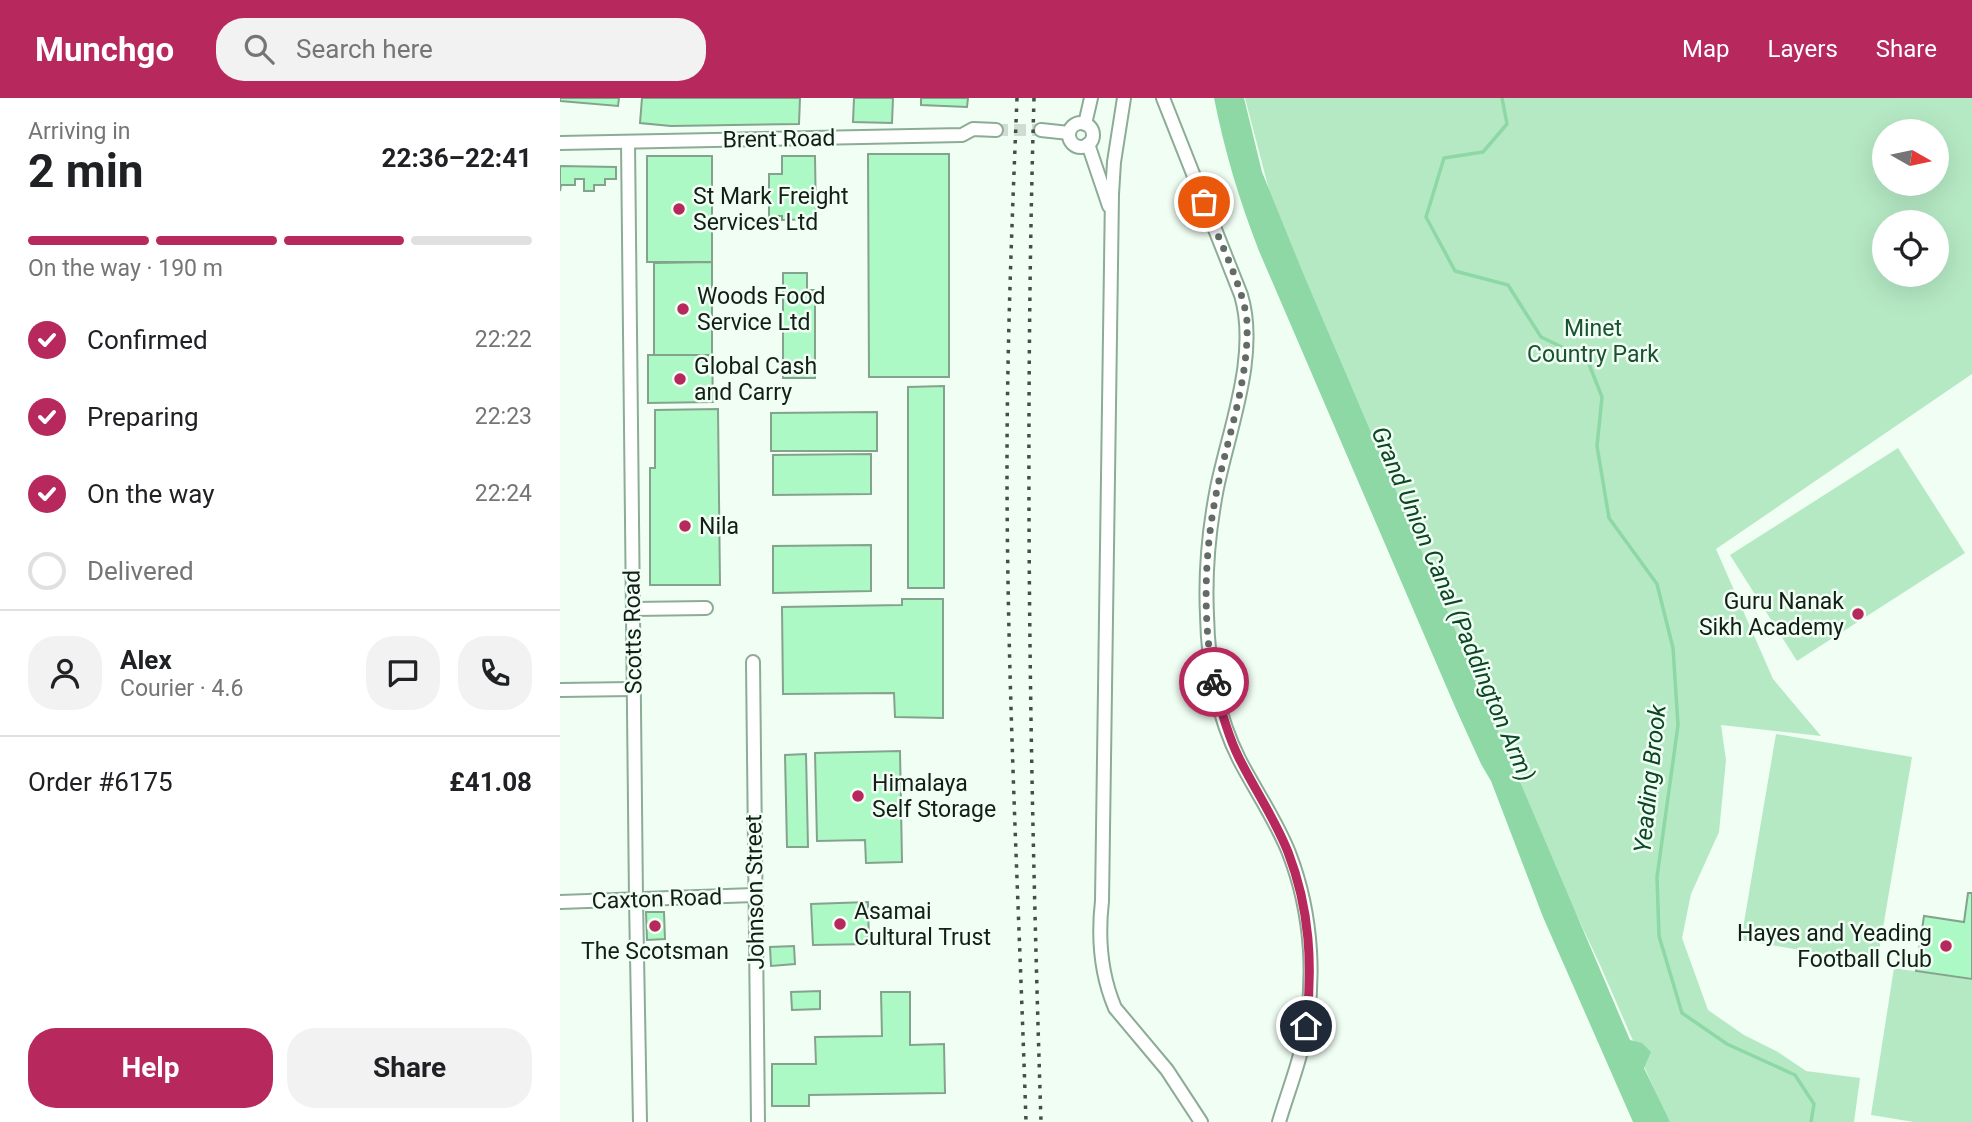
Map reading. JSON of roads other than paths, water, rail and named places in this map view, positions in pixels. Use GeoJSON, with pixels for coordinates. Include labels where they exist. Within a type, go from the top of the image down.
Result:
{"type":"FeatureCollection","features":[{"type":"Feature","properties":{"kind":"street"},"geometry":{"type":"LineString","coordinates":[[1085,124],[1091,98]]}},
{"type":"Feature","properties":{"kind":"street"},"geometry":{"type":"LineString","coordinates":[[1124,98],[1114,162],[1112,212],[1102,901],[1099,935],[1110,996],[1115,1008],[1167,1070],[1201,1122]]}},
{"type":"Feature","properties":{"kind":"street"},"geometry":{"type":"LineString","coordinates":[[1163,98],[1238,287],[1247,320],[1241,381],[1211,524],[1206,611],[1211,666],[1219,703],[1238,756],[1288,852],[1304,904],[1310,940],[1306,1026],[1301,1052],[1279,1122]]}},
{"type":"Feature","properties":{"kind":"street"},"geometry":{"type":"LineString","coordinates":[[1069,133],[1073,126],[1085,124]]}},
{"type":"Feature","properties":{"kind":"street"},"geometry":{"type":"LineString","coordinates":[[1085,124],[1092,133],[1088,144],[1104,197],[1112,212]]}},
{"type":"Feature","properties":{"kind":"street","name":"Brent Road"},"geometry":{"type":"LineString","coordinates":[[560,143],[962,135],[973,129],[996,130]]}},
{"type":"Feature","properties":{"kind":"street"},"geometry":{"type":"LineString","coordinates":[[1041,131],[1069,133]]}},
{"type":"Feature","properties":{"kind":"street"},"geometry":{"type":"LineString","coordinates":[[1069,133],[1074,145],[1081,147],[1088,144]]}},
{"type":"Feature","properties":{"kind":"street","name":"Scotts Road"},"geometry":{"type":"LineString","coordinates":[[628,142],[640,1122]]}},
{"type":"Feature","properties":{"kind":"street"},"geometry":{"type":"LineString","coordinates":[[633,609],[706,608]]}},
{"type":"Feature","properties":{"kind":"street","name":"Johnson Street"},"geometry":{"type":"LineString","coordinates":[[752,662],[758,1122]]}},
{"type":"Feature","properties":{"kind":"street"},"geometry":{"type":"LineString","coordinates":[[560,690],[634,689]]}},
{"type":"Feature","properties":{"kind":"street","name":"Caxton Road"},"geometry":{"type":"LineString","coordinates":[[560,902],[754,895]]}},
{"type":"Feature","properties":{"kind":"waterway","name":"Yeading Brook"},"geometry":{"type":"LineString","coordinates":[[1502,98],[1507,124],[1483,152],[1444,158],[1426,217],[1455,271],[1508,285],[1541,337],[1587,359],[1602,397],[1597,446],[1609,518],[1657,584],[1673,648],[1678,725],[1657,877],[1659,936],[1682,1013],[1727,1044],[1795,1075],[1814,1104],[1811,1122]]}},
{"type":"Feature","properties":{"kind":"tunnel"},"geometry":{"type":"LineString","coordinates":[[996,130],[1041,130]]}},
{"type":"Feature","properties":{"kind":"railway"},"geometry":{"type":"LineString","coordinates":[[1017,98],[1007,467],[1011,713],[1026,1122]]}},
{"type":"Feature","properties":{"kind":"railway"},"geometry":{"type":"LineString","coordinates":[[1034,98],[1029,482],[1034,866],[1041,1122]]}},
{"type":"Feature","properties":{"kind":"place","name":"St Mark Freight Services Ltd"},"geometry":{"type":"Point","coordinates":[679,209]}},
{"type":"Feature","properties":{"kind":"place","name":"Woods Food Service Ltd"},"geometry":{"type":"Point","coordinates":[683,309]}},
{"type":"Feature","properties":{"kind":"place","name":"Global Cash and Carry"},"geometry":{"type":"Point","coordinates":[680,379]}},
{"type":"Feature","properties":{"kind":"place","name":"Nila"},"geometry":{"type":"Point","coordinates":[685,526]}},
{"type":"Feature","properties":{"kind":"place","name":"Guru Nanak Sikh Academy"},"geometry":{"type":"Point","coordinates":[1858,614]}},
{"type":"Feature","properties":{"kind":"place","name":"Himalaya Self Storage"},"geometry":{"type":"Point","coordinates":[858,796]}},
{"type":"Feature","properties":{"kind":"place","name":"Asamai Cultural Trust"},"geometry":{"type":"Point","coordinates":[840,924]}},
{"type":"Feature","properties":{"kind":"place","name":"The Scotsman"},"geometry":{"type":"Point","coordinates":[655,926]}},
{"type":"Feature","properties":{"kind":"place","name":"Hayes and Yeading Football Club"},"geometry":{"type":"Point","coordinates":[1946,946]}},
{"type":"Feature","properties":{"kind":"park label","name":"Minet Country Park"},"geometry":{"type":"Point","coordinates":[1593,341]}},
{"type":"Feature","properties":{"kind":"water label","name":"Grand Union Canal (Paddington Arm)"},"geometry":{"type":"Point","coordinates":[1453,604]}}]}
